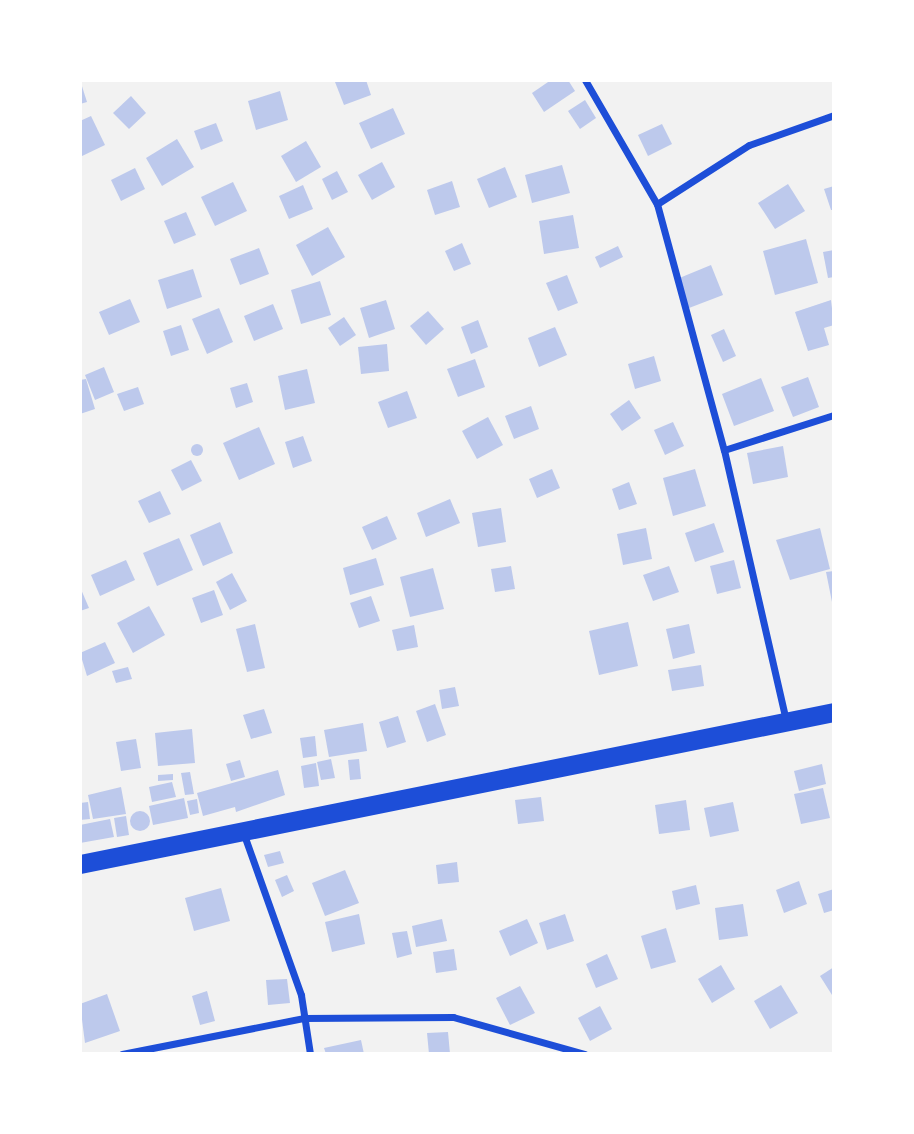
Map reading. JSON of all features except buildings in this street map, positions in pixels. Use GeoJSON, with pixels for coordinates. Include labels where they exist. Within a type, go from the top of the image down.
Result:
{"type":"FeatureCollection","features":[{"type":"Feature","properties":{"kind":"highway"},"geometry":{"type":"LineString","coordinates":[[80,864],[834,712]]}},
{"type":"Feature","properties":{"kind":"street"},"geometry":{"type":"LineString","coordinates":[[585,80],[657,204],[724,450],[787,721]]}},
{"type":"Feature","properties":{"kind":"street"},"geometry":{"type":"LineString","coordinates":[[657,204],[749,145],[834,115]]}},
{"type":"Feature","properties":{"kind":"street"},"geometry":{"type":"LineString","coordinates":[[724,450],[834,415]]}},
{"type":"Feature","properties":{"kind":"street"},"geometry":{"type":"LineString","coordinates":[[243,832],[301,995],[310,1054]]}},
{"type":"Feature","properties":{"kind":"street"},"geometry":{"type":"LineString","coordinates":[[122,1054],[304,1018],[453,1017],[586,1054]]}}]}
